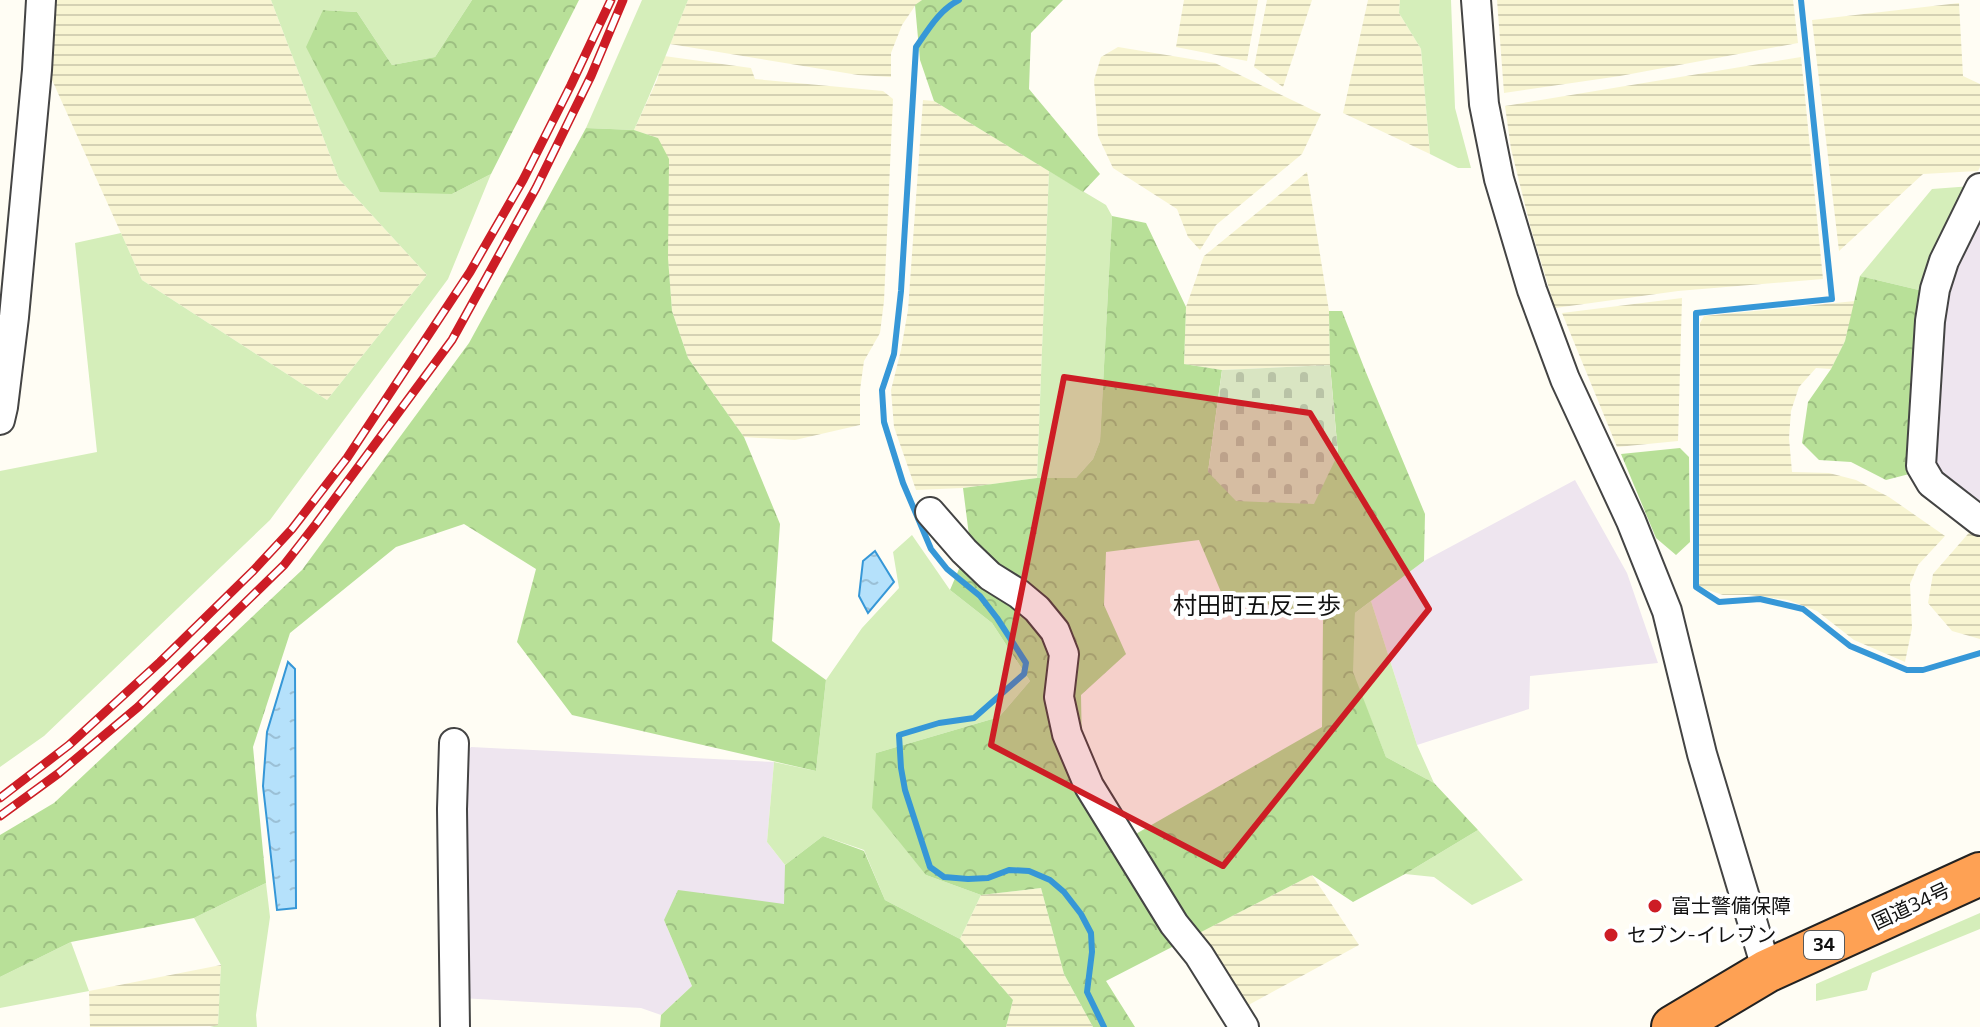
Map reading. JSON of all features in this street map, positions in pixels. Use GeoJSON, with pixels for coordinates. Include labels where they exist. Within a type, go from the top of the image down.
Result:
{"type":"FeatureCollection","features":[{"type":"Feature","properties":{"kind":"highway","name":"国道34号"},"geometry":{"type":"LineString","coordinates":[[1673,1027],[1767,971],[1980,874]]}},
{"type":"Feature","properties":{"kind":"street"},"geometry":{"type":"LineString","coordinates":[[0,420],[14,317],[41,0]]}},
{"type":"Feature","properties":{"kind":"street"},"geometry":{"type":"LineString","coordinates":[[1476,0],[1484,104],[1499,179],[1527,276],[1565,379],[1631,521],[1667,611],[1702,754],[1767,971]]}},
{"type":"Feature","properties":{"kind":"street"},"geometry":{"type":"LineString","coordinates":[[1980,188],[1944,261],[1935,289],[1930,321],[1921,466],[1931,483],[1980,521]]}},
{"type":"Feature","properties":{"kind":"street"},"geometry":{"type":"LineString","coordinates":[[930,512],[990,576],[1037,609],[1055,631],[1064,654],[1059,697],[1067,734],[1089,786],[1174,924],[1199,955],[1244,1027]]}},
{"type":"Feature","properties":{"kind":"street"},"geometry":{"type":"LineString","coordinates":[[454,743],[455,1027]]}},
{"type":"Feature","properties":{"kind":"highlighted area"},"geometry":{"type":"Polygon","coordinates":[[[1064,377],[1310,413],[1429,609],[1223,866],[991,745],[1064,377]]]}},
{"type":"Feature","properties":{"kind":"shaded area"},"geometry":{"type":"Polygon","coordinates":[[[54,0],[271,0],[339,179],[427,275],[327,400],[142,280],[48,71],[54,0]]]}},
{"type":"Feature","properties":{"kind":"shaded area"},"geometry":{"type":"Polygon","coordinates":[[[688,0],[922,0],[902,25],[891,53],[891,77],[858,75],[670,44],[688,0]]]}},
{"type":"Feature","properties":{"kind":"shaded area"},"geometry":{"type":"Polygon","coordinates":[[[1184,0],[1258,0],[1247,61],[1176,47],[1184,0]]]}},
{"type":"Feature","properties":{"kind":"shaded area"},"geometry":{"type":"Polygon","coordinates":[[[1267,0],[1312,0],[1283,87],[1254,67],[1267,0]]]}},
{"type":"Feature","properties":{"kind":"shaded area"},"geometry":{"type":"Polygon","coordinates":[[[1368,0],[1400,0],[1399,13],[1421,49],[1430,154],[1343,113],[1368,0]]]}},
{"type":"Feature","properties":{"kind":"shaded area"},"geometry":{"type":"Polygon","coordinates":[[[1497,0],[1793,0],[1798,43],[1620,76],[1504,93],[1497,0]]]}},
{"type":"Feature","properties":{"kind":"shaded area"},"geometry":{"type":"Polygon","coordinates":[[[1959,3],[1963,76],[1980,84],[1980,167],[1978,171],[1923,174],[1839,251],[1812,20],[1959,3]]]}},
{"type":"Feature","properties":{"kind":"shaded area"},"geometry":{"type":"Polygon","coordinates":[[[1118,47],[1215,63],[1321,114],[1302,154],[1216,225],[1200,250],[1188,237],[1177,209],[1113,168],[1098,136],[1094,80],[1101,57],[1118,47]]]}},
{"type":"Feature","properties":{"kind":"shaded area"},"geometry":{"type":"Polygon","coordinates":[[[664,56],[751,68],[755,79],[883,91],[893,99],[884,301],[880,333],[864,361],[860,425],[795,440],[744,437],[688,358],[672,311],[658,138],[634,130],[657,80],[664,56]]]}},
{"type":"Feature","properties":{"kind":"shaded area"},"geometry":{"type":"Polygon","coordinates":[[[1801,57],[1823,279],[1678,291],[1555,308],[1511,149],[1505,106],[1801,57]]]}},
{"type":"Feature","properties":{"kind":"shaded area"},"geometry":{"type":"Polygon","coordinates":[[[923,100],[934,101],[1049,171],[1037,478],[963,488],[916,490],[894,427],[891,390],[908,310],[923,100]]]}},
{"type":"Feature","properties":{"kind":"shaded area"},"geometry":{"type":"Polygon","coordinates":[[[1307,172],[1329,311],[1330,365],[1222,370],[1184,364],[1186,307],[1204,256],[1307,172]]]}},
{"type":"Feature","properties":{"kind":"shaded area"},"geometry":{"type":"Polygon","coordinates":[[[1980,212],[1980,508],[1940,479],[1929,451],[1940,300],[1980,212]]]}},
{"type":"Feature","properties":{"kind":"shaded area"},"geometry":{"type":"Polygon","coordinates":[[[1682,298],[1678,441],[1617,447],[1562,313],[1682,298]]]}},
{"type":"Feature","properties":{"kind":"shaded area"},"geometry":{"type":"Polygon","coordinates":[[[1855,301],[1845,341],[1831,369],[1816,368],[1799,387],[1791,411],[1789,438],[1792,472],[1829,473],[1856,480],[1889,497],[1945,536],[1918,565],[1910,584],[1912,628],[1905,662],[1854,640],[1817,611],[1788,600],[1723,595],[1699,587],[1700,323],[1704,316],[1855,301]]]}},
{"type":"Feature","properties":{"kind":"shaded area"},"geometry":{"type":"Polygon","coordinates":[[[1575,480],[1627,573],[1658,663],[1530,676],[1529,709],[1417,745],[1371,601],[1424,561],[1575,480]]]}},
{"type":"Feature","properties":{"kind":"shaded area"},"geometry":{"type":"Polygon","coordinates":[[[1974,527],[1980,531],[1980,639],[1952,631],[1928,603],[1933,574],[1974,527]]]}},
{"type":"Feature","properties":{"kind":"shaded area"},"geometry":{"type":"Polygon","coordinates":[[[471,747],[774,762],[767,842],[785,865],[785,904],[664,920],[692,986],[661,1015],[641,1008],[460,998],[459,763],[471,747]]]}},
{"type":"Feature","properties":{"kind":"shaded area"},"geometry":{"type":"Polygon","coordinates":[[[1312,875],[1359,945],[1241,1009],[1199,933],[1312,875]]]}},
{"type":"Feature","properties":{"kind":"shaded area"},"geometry":{"type":"Polygon","coordinates":[[[1041,888],[1064,974],[1093,1027],[1006,1027],[1013,1000],[960,939],[981,895],[1041,888]]]}},
{"type":"Feature","properties":{"kind":"shaded area"},"geometry":{"type":"Polygon","coordinates":[[[221,965],[218,1026],[90,1027],[89,991],[221,965]]]}},
{"type":"Feature","properties":{"kind":"green space"},"geometry":{"type":"Polygon","coordinates":[[[271,0],[472,0],[435,57],[392,65],[357,12],[323,10],[452,194],[491,174],[448,279],[270,520],[44,736],[0,767],[0,471],[97,452],[75,243],[121,233],[142,280],[327,400],[427,275],[339,179],[271,0]]]}},
{"type":"Feature","properties":{"kind":"green space"},"geometry":{"type":"Polygon","coordinates":[[[472,0],[579,0],[491,174],[452,194],[380,192],[306,47],[323,10],[357,12],[392,65],[435,57],[472,0]]]}},
{"type":"Feature","properties":{"kind":"green space"},"geometry":{"type":"Polygon","coordinates":[[[642,0],[688,0],[634,130],[586,128],[642,0]]]}},
{"type":"Feature","properties":{"kind":"green space"},"geometry":{"type":"Polygon","coordinates":[[[922,0],[1063,0],[1031,33],[1029,89],[1100,174],[1083,192],[934,101],[920,60],[915,5],[922,0]]]}},
{"type":"Feature","properties":{"kind":"green space"},"geometry":{"type":"Polygon","coordinates":[[[1400,0],[1451,0],[1455,108],[1471,168],[1458,168],[1430,154],[1421,49],[1399,13],[1400,0]]]}},
{"type":"Feature","properties":{"kind":"green space"},"geometry":{"type":"Polygon","coordinates":[[[586,128],[634,130],[658,138],[669,159],[668,258],[672,311],[688,358],[744,437],[780,524],[772,641],[826,680],[816,771],[572,715],[517,642],[536,569],[464,524],[396,547],[290,633],[253,747],[266,883],[194,918],[71,942],[0,977],[0,835],[54,803],[302,570],[469,343],[586,128]]]}},
{"type":"Feature","properties":{"kind":"green space"},"geometry":{"type":"Polygon","coordinates":[[[1049,171],[1106,205],[1112,216],[1100,441],[1093,459],[1076,478],[1037,478],[1049,171]]]}},
{"type":"Feature","properties":{"kind":"green space"},"geometry":{"type":"Polygon","coordinates":[[[1972,186],[1923,291],[1860,276],[1932,189],[1972,186]]]}},
{"type":"Feature","properties":{"kind":"green space"},"geometry":{"type":"Polygon","coordinates":[[[1112,216],[1146,223],[1186,307],[1184,364],[1222,370],[1208,472],[1338,454],[1329,311],[1342,311],[1425,514],[1424,561],[1355,613],[1353,672],[1386,757],[1434,783],[1478,830],[1353,902],[1312,875],[1106,981],[1135,1027],[1093,1027],[1064,974],[1041,888],[981,895],[926,875],[872,808],[876,753],[999,717],[1030,681],[992,623],[950,590],[970,543],[963,488],[1037,478],[1076,478],[1093,459],[1100,441],[1112,216]],[[1199,540],[1106,552],[1104,605],[1126,654],[1081,695],[1082,751],[1134,835],[1322,727],[1323,619],[1221,592],[1199,540]]]}},
{"type":"Feature","properties":{"kind":"green space"},"geometry":{"type":"Polygon","coordinates":[[[1860,276],[1923,291],[1917,472],[1886,480],[1851,462],[1819,460],[1802,443],[1808,402],[1831,369],[1845,341],[1860,276]]]}},
{"type":"Feature","properties":{"kind":"green space"},"geometry":{"type":"Polygon","coordinates":[[[1330,365],[1338,454],[1314,504],[1236,501],[1208,472],[1222,370],[1330,365]]]}},
{"type":"Feature","properties":{"kind":"green space"},"geometry":{"type":"Polygon","coordinates":[[[1680,448],[1689,457],[1690,542],[1676,555],[1656,538],[1621,454],[1680,448]]]}},
{"type":"Feature","properties":{"kind":"green space"},"geometry":{"type":"Polygon","coordinates":[[[912,535],[950,590],[992,623],[1030,681],[999,717],[876,753],[926,875],[981,895],[960,939],[885,900],[864,850],[823,836],[785,865],[767,842],[774,762],[816,771],[826,680],[862,628],[899,588],[893,552],[912,535]]]}},
{"type":"Feature","properties":{"kind":"green space"},"geometry":{"type":"Polygon","coordinates":[[[1371,601],[1417,745],[1434,783],[1386,757],[1352,672],[1355,613],[1371,601]]]}},
{"type":"Feature","properties":{"kind":"green space"},"geometry":{"type":"Polygon","coordinates":[[[1478,830],[1523,880],[1472,905],[1434,877],[1405,874],[1478,830]]]}},
{"type":"Feature","properties":{"kind":"green space"},"geometry":{"type":"Polygon","coordinates":[[[823,836],[864,851],[885,900],[960,939],[1013,1000],[1006,1027],[660,1027],[661,1015],[692,986],[664,920],[678,890],[784,904],[785,865],[823,836]]]}},
{"type":"Feature","properties":{"kind":"green space"},"geometry":{"type":"Polygon","coordinates":[[[266,883],[270,917],[256,1015],[257,1027],[210,1027],[218,1025],[221,965],[194,918],[266,883]]]}},
{"type":"Feature","properties":{"kind":"green space"},"geometry":{"type":"Polygon","coordinates":[[[1980,913],[1980,929],[1872,973],[1867,990],[1816,1001],[1816,984],[1980,913]]]}},
{"type":"Feature","properties":{"kind":"green space"},"geometry":{"type":"Polygon","coordinates":[[[71,942],[89,991],[0,1008],[0,977],[71,942]]]}},
{"type":"Feature","properties":{"kind":"water"},"geometry":{"type":"Polygon","coordinates":[[[875,551],[894,582],[868,613],[859,596],[863,561],[875,551]]]}},
{"type":"Feature","properties":{"kind":"water"},"geometry":{"type":"Polygon","coordinates":[[[288,662],[295,669],[296,908],[277,910],[263,786],[267,732],[288,662]]]}},
{"type":"Feature","properties":{"kind":"waterway"},"geometry":{"type":"LineString","coordinates":[[959,0],[940,15],[916,47],[901,291],[894,354],[882,390],[884,422],[903,483],[931,549],[947,569],[980,596],[1026,663],[1024,674],[974,718],[939,723],[899,735],[901,768],[930,867],[944,877],[968,879],[988,878],[1009,870],[1029,871],[1050,880],[1064,892],[1091,933],[1087,992],[1104,1027]]}},
{"type":"Feature","properties":{"kind":"waterway"},"geometry":{"type":"LineString","coordinates":[[1801,0],[1832,299],[1696,313],[1696,587],[1719,602],[1760,599],[1803,609],[1850,646],[1907,670],[1923,670],[1980,653]]}},
{"type":"Feature","properties":{"kind":"railway"},"geometry":{"type":"LineString","coordinates":[[0,798],[69,745],[253,571],[292,529],[347,458],[470,272],[523,180],[611,0]]}},
{"type":"Feature","properties":{"kind":"railway"},"geometry":{"type":"LineString","coordinates":[[0,816],[59,773],[138,707],[284,565],[316,524],[452,340],[536,188],[591,76],[623,0]]}},
{"type":"Feature","properties":{"kind":"place","name":"富士警備保障"},"geometry":{"type":"Point","coordinates":[1655,906]}},
{"type":"Feature","properties":{"kind":"place","name":"セブン-イレブン"},"geometry":{"type":"Point","coordinates":[1611,935]}},
{"type":"Feature","properties":{"kind":"district","name":"村田町五反三歩"},"geometry":{"type":"Point","coordinates":[1257,606]}}]}
